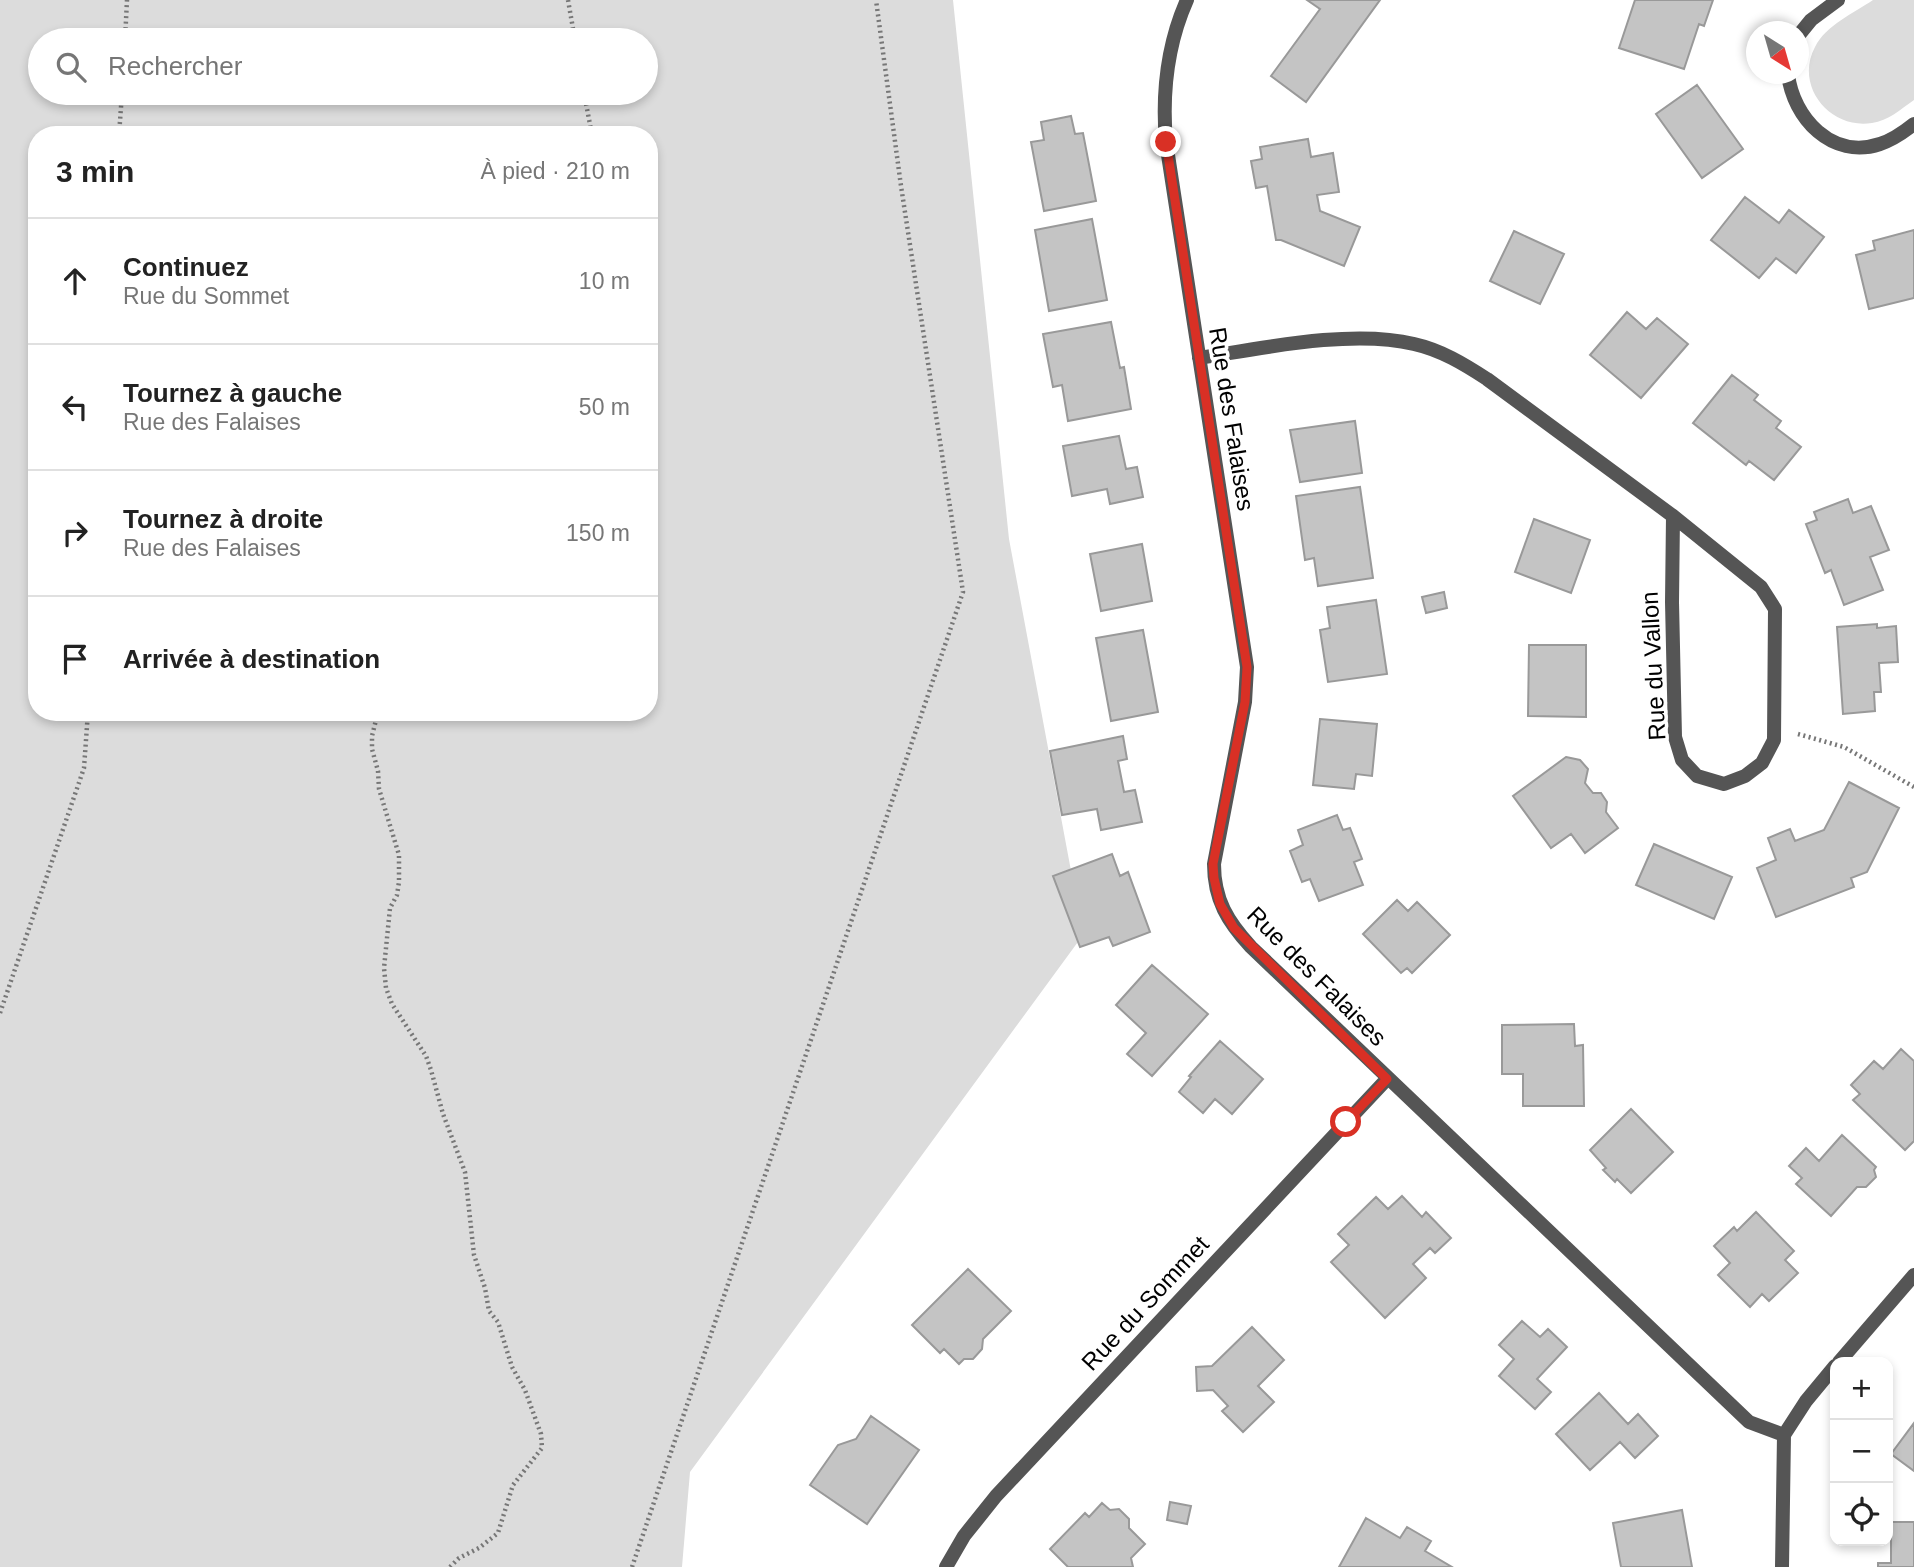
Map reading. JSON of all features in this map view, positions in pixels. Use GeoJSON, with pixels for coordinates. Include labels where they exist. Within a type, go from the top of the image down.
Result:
{"type":"FeatureCollection","features":[{"type":"Feature","properties":{"kind":"street","name":"Rue des Falaises"},"geometry":{"type":"LineString","coordinates":[[1186,0],[1171,51],[1164,119],[1247,667],[1245,702],[1213,864],[1220,904],[1234,928],[1387,1079],[1749,1422],[1784,1435]]}},
{"type":"Feature","properties":{"kind":"street"},"geometry":{"type":"LineString","coordinates":[[1809,22],[1838,0]]}},
{"type":"Feature","properties":{"kind":"street"},"geometry":{"type":"LineString","coordinates":[[1790,84],[1803,117],[1818,132],[1836,143],[1858,147],[1879,145],[1914,124]]}},
{"type":"Feature","properties":{"kind":"street","name":"Rue du Vallon"},"geometry":{"type":"LineString","coordinates":[[1199,358],[1363,338],[1399,341],[1434,350],[1467,365],[1487,379],[1673,516],[1761,587],[1776,609],[1774,740],[1762,763],[1745,776],[1724,784],[1697,776],[1682,760],[1675,737],[1673,516]]}},
{"type":"Feature","properties":{"kind":"street","name":"Rue du Sommet"},"geometry":{"type":"LineString","coordinates":[[946,1567],[964,1536],[996,1496],[1387,1079]]}},
{"type":"Feature","properties":{"kind":"street"},"geometry":{"type":"LineString","coordinates":[[1843,1357],[1914,1275]]}},
{"type":"Feature","properties":{"kind":"street"},"geometry":{"type":"LineString","coordinates":[[1782,1567],[1784,1435],[1806,1401],[1830,1372]]}},
{"type":"Feature","properties":{"kind":"path"},"geometry":{"type":"LineString","coordinates":[[126,28],[127,0]]}},
{"type":"Feature","properties":{"kind":"path"},"geometry":{"type":"LineString","coordinates":[[568,0],[573,28]]}},
{"type":"Feature","properties":{"kind":"path"},"geometry":{"type":"LineString","coordinates":[[632,1567],[963,592],[903,199],[876,0]]}},
{"type":"Feature","properties":{"kind":"path"},"geometry":{"type":"LineString","coordinates":[[120,126],[121,105]]}},
{"type":"Feature","properties":{"kind":"path"},"geometry":{"type":"LineString","coordinates":[[586,105],[590,126]]}},
{"type":"Feature","properties":{"kind":"path"},"geometry":{"type":"LineString","coordinates":[[0,1013],[84,768],[87,721]]}},
{"type":"Feature","properties":{"kind":"path"},"geometry":{"type":"LineString","coordinates":[[376,721],[372,749],[379,771],[379,789],[399,855],[399,882],[397,895],[390,908],[384,968],[386,988],[391,1004],[426,1056],[431,1070],[443,1114],[465,1172],[474,1255],[483,1280],[489,1311],[498,1322],[512,1367],[525,1390],[541,1434],[542,1448],[513,1485],[498,1533],[479,1548],[458,1558],[450,1567]]}},
{"type":"Feature","properties":{"kind":"path"},"geometry":{"type":"LineString","coordinates":[[1774,728],[1844,747],[1914,787]]}},
{"type":"Feature","properties":{"kind":"shaded area"},"geometry":{"type":"Polygon","coordinates":[[[0,0],[953,0],[1009,539],[1083,935],[690,1472],[682,1567],[0,1567],[0,0]]]}},
{"type":"Feature","properties":{"kind":"shaded area"},"geometry":{"type":"Polygon","coordinates":[[[1873,0],[1914,0],[1914,100],[1883,120],[1857,123],[1842,120],[1820,102],[1813,90],[1809,76],[1815,47],[1826,32],[1873,0]]]}},
{"type":"Feature","properties":{"kind":"building"},"geometry":{"type":"Polygon","coordinates":[[[1307,0],[1380,0],[1306,102],[1271,76],[1320,9],[1307,0]]]}},
{"type":"Feature","properties":{"kind":"building"},"geometry":{"type":"Polygon","coordinates":[[[1635,0],[1713,0],[1704,26],[1699,24],[1684,69],[1619,48],[1635,0]]]}},
{"type":"Feature","properties":{"kind":"building"},"geometry":{"type":"Polygon","coordinates":[[[1697,85],[1743,149],[1702,178],[1656,114],[1697,85]]]}},
{"type":"Feature","properties":{"kind":"building"},"geometry":{"type":"Polygon","coordinates":[[[1071,116],[1075,134],[1083,133],[1096,201],[1044,211],[1031,142],[1044,140],[1041,122],[1071,116]]]}},
{"type":"Feature","properties":{"kind":"building"},"geometry":{"type":"Polygon","coordinates":[[[1308,139],[1311,157],[1333,153],[1339,192],[1317,195],[1320,211],[1360,227],[1344,266],[1276,240],[1267,186],[1256,188],[1251,161],[1262,159],[1260,147],[1308,139]]]}},
{"type":"Feature","properties":{"kind":"building"},"geometry":{"type":"Polygon","coordinates":[[[1745,197],[1779,223],[1789,210],[1824,237],[1796,273],[1776,258],[1759,278],[1711,240],[1745,197]]]}},
{"type":"Feature","properties":{"kind":"building"},"geometry":{"type":"Polygon","coordinates":[[[1092,219],[1107,300],[1049,311],[1035,230],[1092,219]]]}},
{"type":"Feature","properties":{"kind":"building"},"geometry":{"type":"Polygon","coordinates":[[[1914,230],[1914,298],[1869,309],[1856,255],[1875,250],[1873,241],[1914,230]]]}},
{"type":"Feature","properties":{"kind":"building"},"geometry":{"type":"Polygon","coordinates":[[[1514,231],[1564,254],[1540,304],[1490,281],[1514,231]]]}},
{"type":"Feature","properties":{"kind":"building"},"geometry":{"type":"Polygon","coordinates":[[[1627,312],[1646,329],[1657,318],[1688,344],[1641,398],[1590,355],[1627,312]]]}},
{"type":"Feature","properties":{"kind":"building"},"geometry":{"type":"Polygon","coordinates":[[[1111,322],[1120,368],[1124,367],[1131,409],[1068,421],[1062,385],[1053,387],[1043,334],[1111,322]]]}},
{"type":"Feature","properties":{"kind":"building"},"geometry":{"type":"Polygon","coordinates":[[[1732,375],[1758,395],[1754,400],[1781,421],[1776,428],[1801,447],[1774,480],[1749,461],[1746,465],[1693,423],[1732,375]]]}},
{"type":"Feature","properties":{"kind":"building"},"geometry":{"type":"Polygon","coordinates":[[[1355,421],[1362,473],[1300,482],[1290,430],[1355,421]]]}},
{"type":"Feature","properties":{"kind":"building"},"geometry":{"type":"Polygon","coordinates":[[[1119,436],[1126,469],[1137,467],[1143,497],[1110,504],[1107,489],[1072,496],[1063,446],[1119,436]]]}},
{"type":"Feature","properties":{"kind":"building"},"geometry":{"type":"Polygon","coordinates":[[[1360,487],[1373,578],[1318,586],[1314,558],[1305,560],[1296,496],[1360,487]]]}},
{"type":"Feature","properties":{"kind":"building"},"geometry":{"type":"Polygon","coordinates":[[[1848,499],[1853,513],[1871,506],[1889,550],[1870,557],[1883,590],[1844,605],[1831,570],[1825,573],[1806,524],[1817,520],[1814,512],[1848,499]]]}},
{"type":"Feature","properties":{"kind":"building"},"geometry":{"type":"Polygon","coordinates":[[[1534,519],[1590,540],[1571,593],[1515,572],[1534,519]]]}},
{"type":"Feature","properties":{"kind":"building"},"geometry":{"type":"Polygon","coordinates":[[[1142,544],[1152,601],[1101,611],[1090,554],[1142,544]]]}},
{"type":"Feature","properties":{"kind":"building"},"geometry":{"type":"Polygon","coordinates":[[[1444,592],[1447,608],[1426,613],[1422,597],[1444,592]]]}},
{"type":"Feature","properties":{"kind":"building"},"geometry":{"type":"Polygon","coordinates":[[[1376,600],[1387,674],[1328,682],[1320,630],[1330,628],[1327,607],[1376,600]]]}},
{"type":"Feature","properties":{"kind":"building"},"geometry":{"type":"Polygon","coordinates":[[[1877,624],[1877,628],[1896,626],[1898,662],[1879,663],[1881,692],[1874,692],[1875,711],[1843,714],[1837,627],[1877,624]]]}},
{"type":"Feature","properties":{"kind":"building"},"geometry":{"type":"Polygon","coordinates":[[[1143,630],[1158,712],[1111,721],[1096,638],[1143,630]]]}},
{"type":"Feature","properties":{"kind":"building"},"geometry":{"type":"Polygon","coordinates":[[[1529,645],[1586,645],[1586,717],[1528,716],[1529,645]]]}},
{"type":"Feature","properties":{"kind":"building"},"geometry":{"type":"Polygon","coordinates":[[[1320,719],[1377,724],[1372,776],[1356,774],[1354,789],[1313,785],[1320,719]]]}},
{"type":"Feature","properties":{"kind":"building"},"geometry":{"type":"Polygon","coordinates":[[[1123,736],[1127,759],[1118,761],[1124,792],[1135,790],[1142,822],[1101,830],[1097,809],[1062,815],[1050,751],[1123,736]]]}},
{"type":"Feature","properties":{"kind":"building"},"geometry":{"type":"Polygon","coordinates":[[[1566,757],[1580,760],[1588,769],[1585,783],[1593,793],[1601,793],[1607,802],[1606,812],[1618,828],[1585,853],[1571,834],[1551,848],[1513,796],[1566,757]]]}},
{"type":"Feature","properties":{"kind":"building"},"geometry":{"type":"Polygon","coordinates":[[[1849,782],[1899,808],[1867,872],[1851,878],[1854,887],[1776,917],[1757,868],[1776,860],[1768,838],[1790,829],[1795,841],[1824,830],[1849,782]]]}},
{"type":"Feature","properties":{"kind":"building"},"geometry":{"type":"Polygon","coordinates":[[[1337,815],[1343,830],[1350,828],[1362,859],[1354,862],[1363,885],[1319,901],[1310,879],[1302,882],[1290,851],[1303,845],[1298,830],[1337,815]]]}},
{"type":"Feature","properties":{"kind":"building"},"geometry":{"type":"Polygon","coordinates":[[[1654,844],[1732,877],[1714,919],[1636,885],[1654,844]]]}},
{"type":"Feature","properties":{"kind":"building"},"geometry":{"type":"Polygon","coordinates":[[[1112,854],[1120,876],[1128,872],[1150,932],[1113,946],[1109,937],[1080,947],[1053,876],[1112,854]]]}},
{"type":"Feature","properties":{"kind":"building"},"geometry":{"type":"Polygon","coordinates":[[[1397,900],[1408,911],[1417,902],[1450,935],[1412,973],[1407,968],[1401,973],[1363,934],[1397,900]]]}},
{"type":"Feature","properties":{"kind":"building"},"geometry":{"type":"Polygon","coordinates":[[[1152,965],[1208,1014],[1152,1076],[1127,1054],[1146,1033],[1116,1005],[1152,965]]]}},
{"type":"Feature","properties":{"kind":"building"},"geometry":{"type":"Polygon","coordinates":[[[1574,1024],[1575,1046],[1583,1045],[1584,1106],[1523,1106],[1523,1074],[1502,1074],[1502,1025],[1574,1024]]]}},
{"type":"Feature","properties":{"kind":"building"},"geometry":{"type":"Polygon","coordinates":[[[1220,1041],[1263,1079],[1232,1114],[1215,1099],[1203,1113],[1179,1092],[1191,1077],[1189,1076],[1220,1041]]]}},
{"type":"Feature","properties":{"kind":"building"},"geometry":{"type":"Polygon","coordinates":[[[1901,1049],[1914,1061],[1914,1141],[1905,1150],[1853,1100],[1860,1094],[1851,1085],[1874,1061],[1883,1069],[1901,1049]]]}},
{"type":"Feature","properties":{"kind":"building"},"geometry":{"type":"Polygon","coordinates":[[[1631,1109],[1673,1152],[1631,1193],[1603,1170],[1606,1168],[1590,1150],[1631,1109]]]}},
{"type":"Feature","properties":{"kind":"building"},"geometry":{"type":"Polygon","coordinates":[[[1842,1135],[1876,1167],[1876,1177],[1866,1187],[1857,1187],[1831,1216],[1796,1184],[1802,1178],[1789,1166],[1806,1148],[1819,1161],[1842,1135]]]}},
{"type":"Feature","properties":{"kind":"building"},"geometry":{"type":"Polygon","coordinates":[[[1402,1196],[1422,1217],[1426,1212],[1451,1238],[1435,1253],[1430,1248],[1413,1264],[1426,1278],[1385,1318],[1331,1262],[1349,1245],[1338,1234],[1376,1197],[1388,1209],[1402,1196]]]}},
{"type":"Feature","properties":{"kind":"building"},"geometry":{"type":"Polygon","coordinates":[[[1756,1212],[1794,1251],[1785,1260],[1798,1273],[1769,1301],[1762,1294],[1750,1307],[1718,1275],[1730,1263],[1714,1246],[1734,1227],[1737,1231],[1756,1212]]]}},
{"type":"Feature","properties":{"kind":"building"},"geometry":{"type":"Polygon","coordinates":[[[968,1269],[1011,1311],[983,1339],[982,1349],[973,1359],[964,1359],[959,1364],[944,1349],[940,1353],[912,1325],[968,1269]]]}},
{"type":"Feature","properties":{"kind":"building"},"geometry":{"type":"Polygon","coordinates":[[[1522,1321],[1540,1337],[1548,1329],[1567,1347],[1537,1379],[1551,1392],[1535,1409],[1499,1376],[1514,1359],[1499,1345],[1522,1321]]]}},
{"type":"Feature","properties":{"kind":"building"},"geometry":{"type":"Polygon","coordinates":[[[1252,1327],[1284,1360],[1258,1386],[1274,1402],[1243,1432],[1222,1411],[1228,1406],[1213,1390],[1197,1391],[1196,1367],[1212,1366],[1252,1327]]]}},
{"type":"Feature","properties":{"kind":"building"},"geometry":{"type":"Polygon","coordinates":[[[1599,1393],[1628,1424],[1638,1414],[1658,1436],[1635,1458],[1620,1442],[1590,1470],[1556,1434],[1599,1393]]]}},
{"type":"Feature","properties":{"kind":"building"},"geometry":{"type":"Polygon","coordinates":[[[871,1416],[919,1450],[867,1524],[810,1485],[838,1445],[856,1439],[871,1416]]]}},
{"type":"Feature","properties":{"kind":"building"},"geometry":{"type":"Polygon","coordinates":[[[1914,1423],[1914,1471],[1893,1455],[1893,1451],[1914,1423]]]}},
{"type":"Feature","properties":{"kind":"building"},"geometry":{"type":"Polygon","coordinates":[[[1170,1502],[1191,1506],[1187,1524],[1167,1520],[1170,1502]]]}},
{"type":"Feature","properties":{"kind":"building"},"geometry":{"type":"Polygon","coordinates":[[[1102,1503],[1110,1510],[1119,1509],[1129,1519],[1129,1528],[1145,1544],[1131,1558],[1133,1567],[1068,1567],[1050,1549],[1085,1513],[1089,1517],[1102,1503]]]}},
{"type":"Feature","properties":{"kind":"building"},"geometry":{"type":"Polygon","coordinates":[[[1682,1510],[1692,1567],[1621,1567],[1613,1523],[1682,1510]]]}},
{"type":"Feature","properties":{"kind":"building"},"geometry":{"type":"Polygon","coordinates":[[[1366,1518],[1400,1538],[1407,1527],[1431,1541],[1425,1551],[1452,1567],[1339,1567],[1366,1518]]]}},
{"type":"Feature","properties":{"kind":"building"},"geometry":{"type":"Polygon","coordinates":[[[1893,1522],[1914,1522],[1914,1567],[1878,1567],[1878,1563],[1891,1563],[1893,1522]]]}},
{"type":"Feature","properties":{"kind":"route"},"geometry":{"type":"LineString","coordinates":[[1166,142],[1247,667],[1245,702],[1213,864],[1216,892],[1226,917],[1251,947],[1387,1079],[1346,1122]]}}]}
